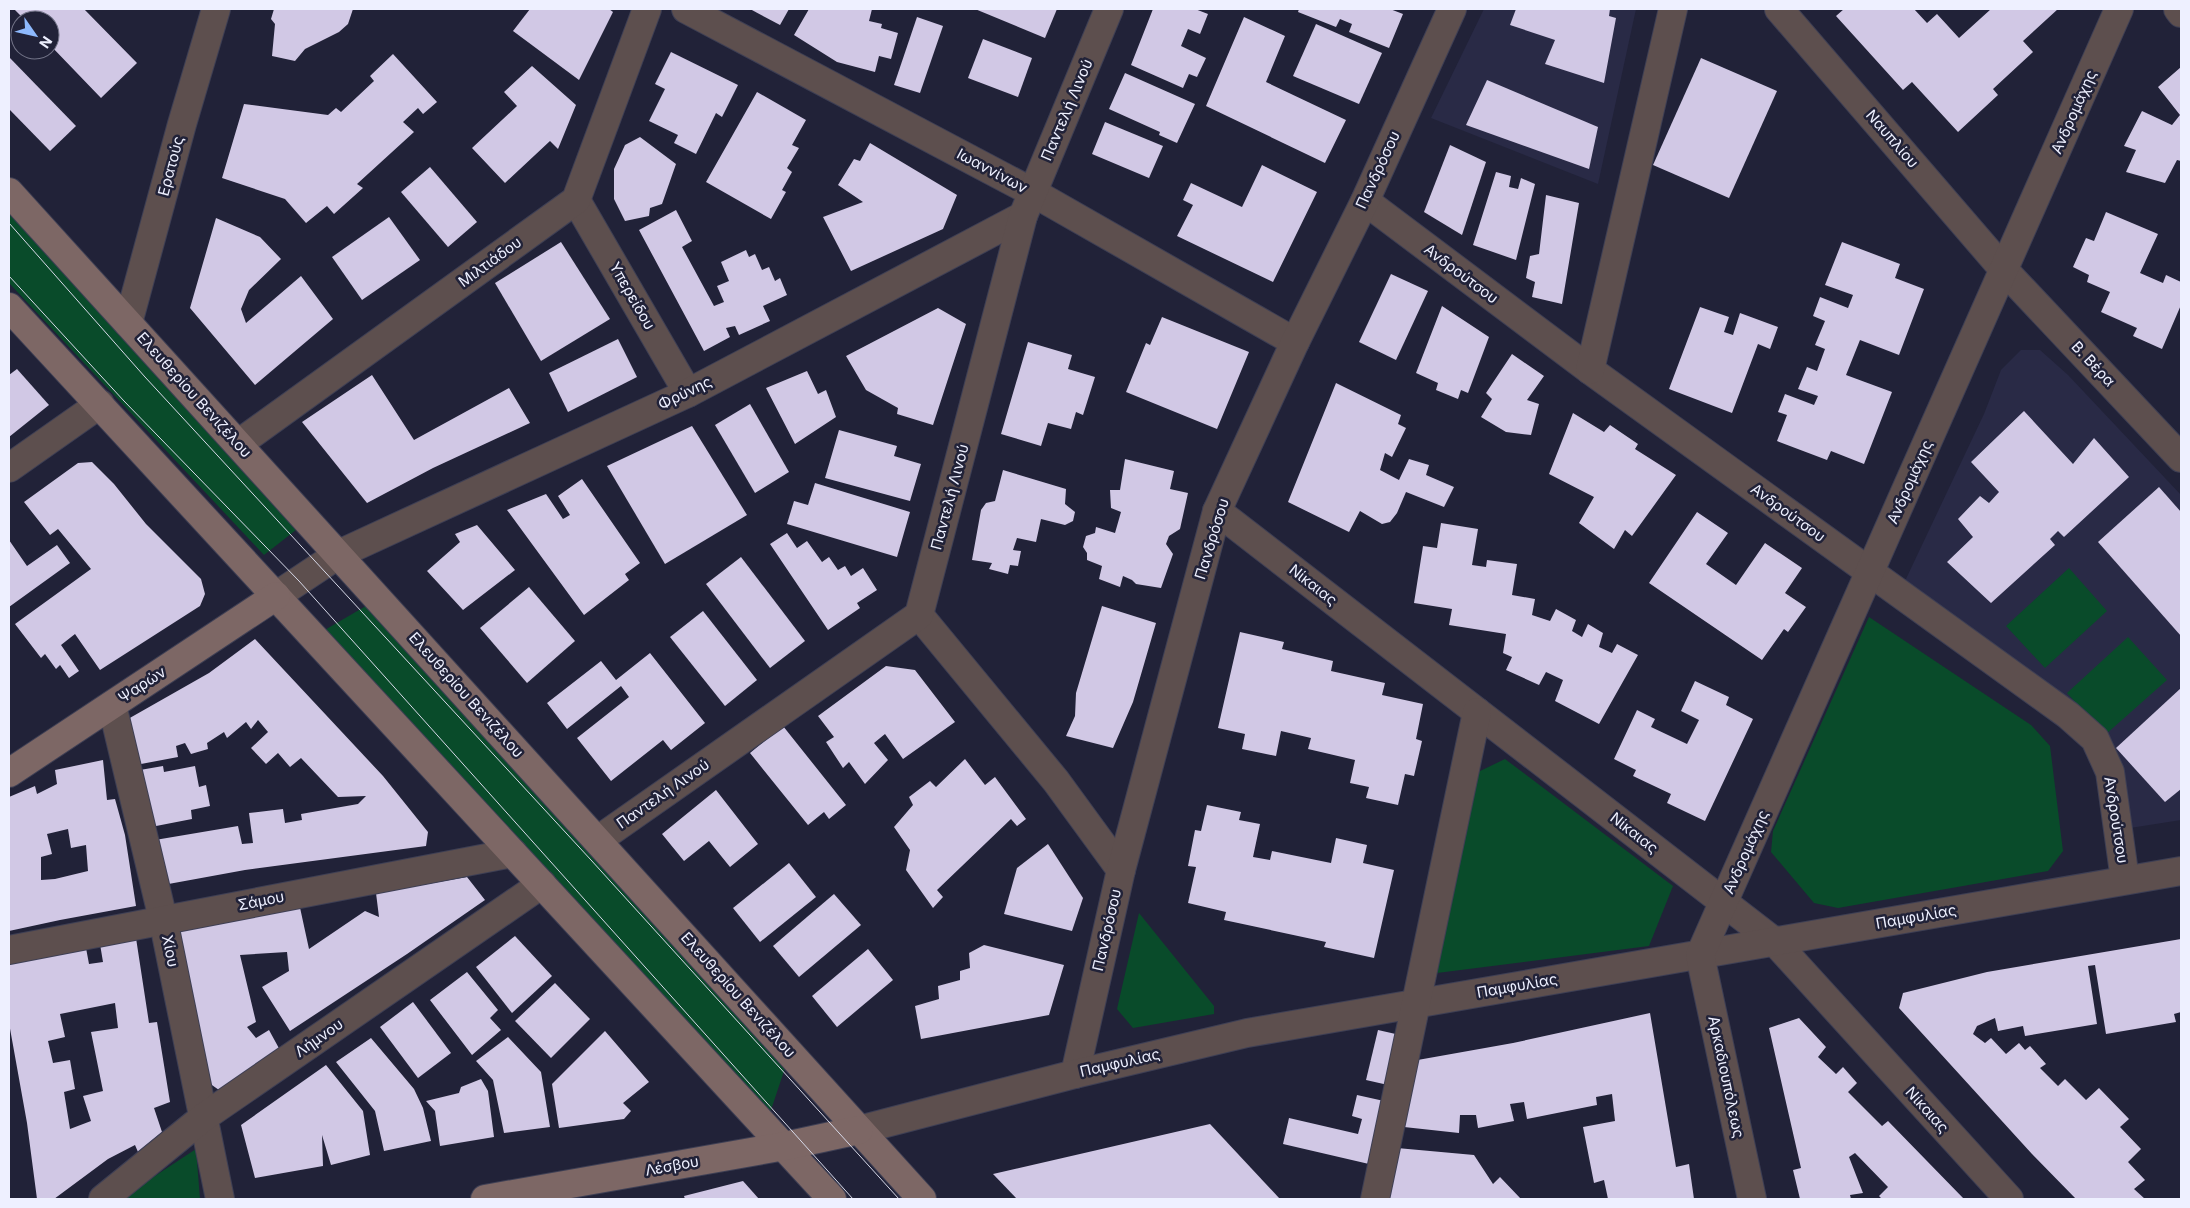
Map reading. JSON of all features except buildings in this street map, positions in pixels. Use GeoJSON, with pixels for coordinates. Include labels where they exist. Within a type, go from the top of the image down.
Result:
{"type":"FeatureCollection","features":[{"type":"Feature","properties":{"kind":"main road","name":"Ελευθερίου Βενιζέλου"},"geometry":{"type":"LineString","coordinates":[[9,192],[922,1199]]}},
{"type":"Feature","properties":{"kind":"main road"},"geometry":{"type":"LineString","coordinates":[[9,307],[832,1199]]}},
{"type":"Feature","properties":{"kind":"main road","name":"Ψαρών"},"geometry":{"type":"LineString","coordinates":[[9,773],[276,596]]}},
{"type":"Feature","properties":{"kind":"main road","name":"Λέσβου"},"geometry":{"type":"LineString","coordinates":[[485,1199],[533,1196],[860,1130]]}},
{"type":"Feature","properties":{"kind":"street","name":"Ερατούς"},"geometry":{"type":"LineString","coordinates":[[128,324],[182,124],[216,9]]}},
{"type":"Feature","properties":{"kind":"street"},"geometry":{"type":"LineString","coordinates":[[576,200],[647,9]]}},
{"type":"Feature","properties":{"kind":"street","name":"Ιωαννίνων"},"geometry":{"type":"LineString","coordinates":[[686,9],[1028,204],[1294,342]]}},
{"type":"Feature","properties":{"kind":"street","name":"Παντελή Λινού"},"geometry":{"type":"LineString","coordinates":[[598,840],[919,615],[1028,204],[1109,9]]}},
{"type":"Feature","properties":{"kind":"street","name":"Πανδρόσου"},"geometry":{"type":"LineString","coordinates":[[1075,1074],[1121,870],[1217,511],[1294,342],[1365,201],[1452,9]]}},
{"type":"Feature","properties":{"kind":"street"},"geometry":{"type":"LineString","coordinates":[[1590,370],[1673,9]]}},
{"type":"Feature","properties":{"kind":"street","name":"Ναυπλίου"},"geometry":{"type":"LineString","coordinates":[[1779,9],[2004,270]]}},
{"type":"Feature","properties":{"kind":"street","name":"Ανδρομάχης"},"geometry":{"type":"LineString","coordinates":[[1700,955],[2119,9]]}},
{"type":"Feature","properties":{"kind":"street"},"geometry":{"type":"LineString","coordinates":[[2178,9],[2181,13]]}},
{"type":"Feature","properties":{"kind":"street","name":"Υπερείδου"},"geometry":{"type":"LineString","coordinates":[[576,200],[688,393]]}},
{"type":"Feature","properties":{"kind":"street","name":"Μιλτιάδου"},"geometry":{"type":"LineString","coordinates":[[238,444],[576,200]]}},
{"type":"Feature","properties":{"kind":"street","name":"Ανδρούτσου"},"geometry":{"type":"LineString","coordinates":[[1365,201],[1590,370],[2068,715],[2095,739],[2110,772],[2125,880]]}},
{"type":"Feature","properties":{"kind":"street","name":"Φρύνης"},"geometry":{"type":"LineString","coordinates":[[276,596],[339,554],[688,393],[1028,204]]}},
{"type":"Feature","properties":{"kind":"street","name":"Β. Βέρα"},"geometry":{"type":"LineString","coordinates":[[2004,270],[2181,458]]}},
{"type":"Feature","properties":{"kind":"street"},"geometry":{"type":"LineString","coordinates":[[9,468],[100,404]]}},
{"type":"Feature","properties":{"kind":"street","name":"Νίκαιας"},"geometry":{"type":"LineString","coordinates":[[1217,511],[1775,942],[2009,1199]]}},
{"type":"Feature","properties":{"kind":"street"},"geometry":{"type":"LineString","coordinates":[[919,615],[1056,780],[1121,870]]}},
{"type":"Feature","properties":{"kind":"street","name":"Χίου"},"geometry":{"type":"LineString","coordinates":[[112,705],[163,919],[220,1199]]}},
{"type":"Feature","properties":{"kind":"street"},"geometry":{"type":"LineString","coordinates":[[1375,1199],[1414,1004],[1477,712]]}},
{"type":"Feature","properties":{"kind":"street","name":"Σάμου"},"geometry":{"type":"LineString","coordinates":[[9,950],[513,853]]}},
{"type":"Feature","properties":{"kind":"street","name":"Παμφυλίας"},"geometry":{"type":"LineString","coordinates":[[860,1130],[1075,1074],[1247,1033],[2181,871]]}},
{"type":"Feature","properties":{"kind":"street","name":"Λήμνου"},"geometry":{"type":"LineString","coordinates":[[103,1199],[204,1117],[542,884]]}},
{"type":"Feature","properties":{"kind":"street","name":"Αρκαδιουπόλεως"},"geometry":{"type":"LineString","coordinates":[[1700,955],[1752,1199]]}},
{"type":"Feature","properties":{"kind":"shaded area"},"geometry":{"type":"Polygon","coordinates":[[[1484,9],[1636,9],[1598,184],[1431,118],[1484,9]]]}},
{"type":"Feature","properties":{"kind":"shaded area"},"geometry":{"type":"Polygon","coordinates":[[[2021,350],[2040,350],[2068,375],[2181,495],[2181,820],[2111,831],[2084,718],[1905,581],[1984,414],[2001,370],[2021,350]]]}},
{"type":"Feature","properties":{"kind":"green space"},"geometry":{"type":"Polygon","coordinates":[[[9,206],[301,526],[264,555],[9,283],[9,206]]]}},
{"type":"Feature","properties":{"kind":"green space"},"geometry":{"type":"Polygon","coordinates":[[[2069,568],[2107,611],[2045,668],[2006,626],[2069,568]]]}},
{"type":"Feature","properties":{"kind":"green space"},"geometry":{"type":"Polygon","coordinates":[[[371,603],[787,1062],[769,1116],[323,631],[371,603]]]}},
{"type":"Feature","properties":{"kind":"green space"},"geometry":{"type":"Polygon","coordinates":[[[1869,617],[2031,725],[2050,746],[2063,851],[2048,871],[1838,908],[1814,903],[1771,852],[1773,831],[1869,617]]]}},
{"type":"Feature","properties":{"kind":"green space"},"geometry":{"type":"Polygon","coordinates":[[[2128,637],[2167,680],[2105,735],[2067,693],[2128,637]]]}},
{"type":"Feature","properties":{"kind":"green space"},"geometry":{"type":"Polygon","coordinates":[[[1505,759],[1673,886],[1649,946],[1437,973],[1476,773],[1505,759]]]}},
{"type":"Feature","properties":{"kind":"green space"},"geometry":{"type":"Polygon","coordinates":[[[1139,913],[1214,1006],[1214,1014],[1133,1028],[1117,1009],[1139,913]]]}},
{"type":"Feature","properties":{"kind":"green space"},"geometry":{"type":"Polygon","coordinates":[[[196,1149],[200,1199],[120,1199],[196,1149]]]}},
{"type":"Feature","properties":{"kind":"tram line"},"geometry":{"type":"LineString","coordinates":[[9,223],[145,377],[591,860],[899,1199]]}},
{"type":"Feature","properties":{"kind":"tram line"},"geometry":{"type":"LineString","coordinates":[[9,276],[124,401],[299,581],[853,1199]]}}]}
